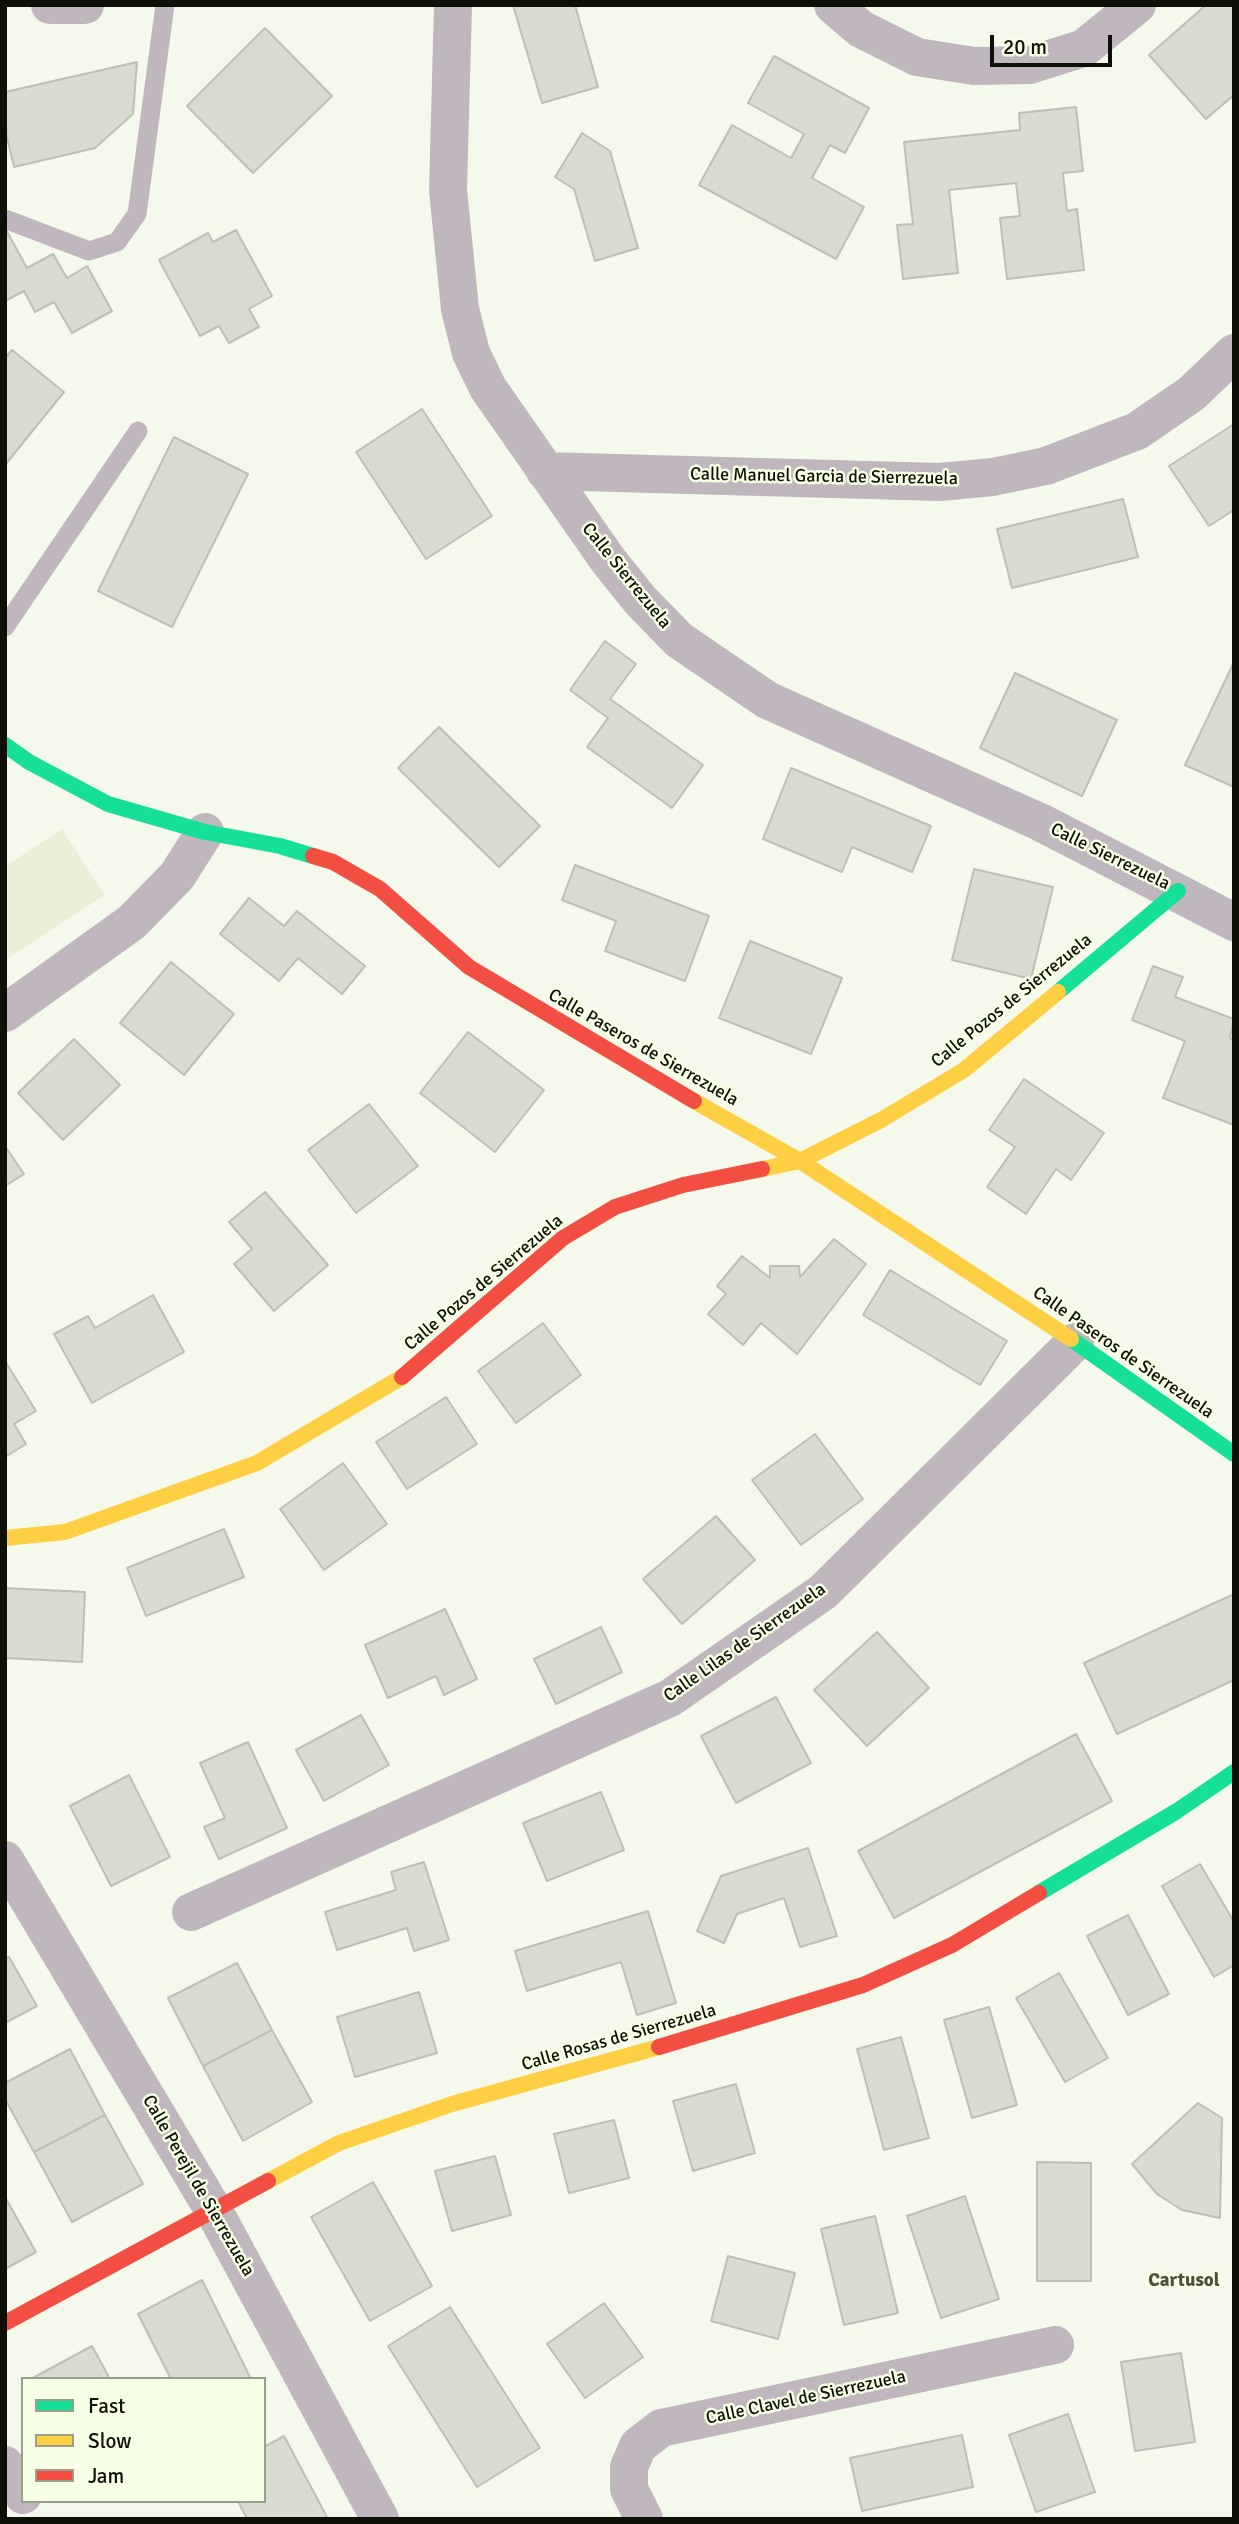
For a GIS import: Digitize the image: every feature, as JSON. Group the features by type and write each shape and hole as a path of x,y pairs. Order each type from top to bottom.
{"street":[{"path":"50,5 85,5"},
{"name":"Calle Sierrezuela","path":"453,5 448,190 460,309 471,353 488,388 640,600 679,640 719,670 767,700 1040,822 1234,922"},
{"path":"833,5 861,29 917,57 974,66 1030,65 1084,48 1137,5"},
{"name":"Calle Manuel Garcia de Sierrezuela","path":"545,471 940,482 993,477 1046,466 1137,431 1191,394 1234,353"},
{"name":"Calle Paseros de Sierrezuela","path":"5,745 29,762 108,804 205,832 280,846 333,862 380,889 468,967 800,1161 1075,1342 1234,1454"},
{"path":"5,1013 132,922 177,876 205,832"},
{"name":"Calle Pozos de Sierrezuela","path":"5,1538 65,1532 257,1463 397,1381 562,1238 615,1207 683,1185 800,1161 881,1120 964,1070 1178,891"},
{"name":"Calle Lilas de Sierrezuela","path":"191,1912 670,1698 822,1592 1075,1342"},
{"name":"Calle Rosas de Sierrezuela","path":"5,2323 339,2143 452,2104 651,2050 863,1984 952,1945 1177,1811 1234,1772"},
{"name":"Calle Perejil de Sierrezuela","path":"5,1860 214,2211 380,2519"},
{"name":"Calle Clavel de Sierrezuela","path":"644,2519 629,2489 629,2467 638,2446 661,2428 1055,2345"},
{"path":"5,2465 21,2492"},
{"path":"27,2503 36,2519"}],"lane":[{"path":"5,219 89,251 117,242 137,214 165,5"},
{"path":"5,627 138,431"}],"green space":[{"path":"62,829 105,895 5,960 5,866"}],"building":[{"path":"513,5 575,5 598,87 542,103"},
{"path":"1206,5 1234,5 1234,95 1206,119 1149,55"},
{"path":"265,28 332,96 253,173 187,106"},
{"path":"774,56 869,108 845,153 830,145 812,178 864,207 836,259 699,185 732,125 791,158 804,134 748,103"},
{"path":"137,62 133,114 95,148 14,167 5,129 5,92"},
{"path":"1076,107 1083,171 1063,173 1067,211 1077,209 1084,270 1007,279 1000,218 1020,216 1016,183 949,190 958,273 903,279 897,225 913,224 904,142 1020,130 1019,113"},
{"path":"582,133 610,151 638,248 595,261 574,189 555,177"},
{"path":"5,228 27,268 53,254 67,278 87,266 112,311 72,333 54,302 35,312 24,291 5,301"},
{"path":"236,230 272,296 249,309 259,327 229,343 219,326 200,336 159,260 208,233 213,242"},
{"path":"12,350 64,392 5,465 5,358"},
{"path":"422,409 492,516 426,559 356,452"},
{"path":"1234,424 1234,510 1209,526 1169,466"},
{"path":"174,437 248,474 172,627 98,591"},
{"path":"1123,499 1138,557 1012,588 997,529"},
{"path":"605,641 636,664 610,699 703,765 672,808 587,747 608,718 570,690"},
{"path":"1234,662 1234,787 1185,765"},
{"path":"1015,673 1117,720 1082,796 980,748"},
{"path":"439,727 540,826 499,867 398,768"},
{"path":"791,768 931,826 912,872 852,847 842,872 763,839"},
{"path":"575,865 709,916 685,981 605,951 616,921 562,900"},
{"path":"974,869 1053,887 1031,979 952,960"},
{"path":"249,898 284,926 297,911 365,966 342,994 298,958 279,981 220,934"},
{"path":"750,941 842,978 811,1054 719,1018"},
{"path":"171,962 234,1014 184,1075 120,1023"},
{"path":"1153,966 1183,977 1175,997 1234,1019 1230,1038 1234,1040 1234,1125 1163,1098 1185,1041 1132,1020"},
{"path":"468,1032 544,1090 495,1152 420,1093"},
{"path":"74,1039 120,1085 63,1140 18,1093"},
{"path":"1024,1079 1104,1133 1071,1180 1056,1169 1026,1214 987,1187 1015,1147 989,1130"},
{"path":"369,1104 418,1166 356,1213 308,1150"},
{"path":"5,1146 24,1174 5,1186"},
{"path":"265,1192 328,1265 274,1311 234,1264 252,1249 229,1222"},
{"path":"834,1239 866,1264 797,1354 761,1323 743,1345 708,1314 726,1294 717,1286 742,1256 770,1278 770,1266 799,1266 800,1277"},
{"path":"890,1270 1007,1341 980,1385 863,1315"},
{"path":"153,1295 184,1352 92,1403 54,1334 88,1316 95,1328"},
{"path":"543,1323 581,1375 516,1423 478,1371"},
{"path":"5,1361 36,1411 14,1424 26,1444 5,1457"},
{"path":"446,1397 477,1444 407,1489 376,1442"},
{"path":"815,1434 863,1499 801,1545 752,1480"},
{"path":"343,1463 387,1524 324,1570 280,1509"},
{"path":"716,1516 755,1560 682,1624 643,1579"},
{"path":"224,1529 244,1577 146,1616 127,1568"},
{"path":"5,1588 85,1592 82,1662 5,1658"},
{"path":"1234,1594 1234,1680 1117,1734 1084,1663"},
{"path":"445,1609 477,1679 444,1695 436,1676 388,1698 365,1645"},
{"path":"601,1627 622,1672 556,1704 534,1659"},
{"path":"877,1632 929,1688 867,1746 814,1690"},
{"path":"776,1697 811,1763 736,1803 701,1736"},
{"path":"361,1715 389,1765 324,1801 296,1750"},
{"path":"1076,1734 1112,1801 894,1918 858,1851"},
{"path":"248,1742 287,1828 219,1859 204,1827 225,1818 200,1763"},
{"path":"129,1775 170,1857 111,1886 70,1806"},
{"path":"601,1792 624,1850 547,1881 523,1823"},
{"path":"808,1848 837,1936 800,1947 784,1898 737,1914 724,1943 697,1931 721,1876"},
{"path":"424,1862 449,1940 414,1951 407,1928 337,1950 325,1912 396,1890 391,1872"},
{"path":"1200,1864 1234,1922 1234,1965 1214,1977 1162,1886"},
{"path":"648,1911 676,2003 637,2015 621,1962 527,1991 515,1951"},
{"path":"1128,1915 1169,1994 1128,2015 1087,1936"},
{"path":"9,1957 37,2006 5,2023 5,1959"},
{"path":"237,1963 272,2030 203,2066 168,1998"},
{"path":"1059,1973 1108,2058 1065,2082 1016,1998"},
{"path":"419,1992 437,2053 355,2077 337,2017"},
{"path":"989,2007 1017,2105 972,2118 944,2020"},
{"path":"272,2030 312,2102 243,2141 203,2066"},
{"path":"901,2037 929,2138 884,2150 857,2049"},
{"path":"70,2049 105,2115 34,2152 5,2099 5,2083"},
{"path":"736,2084 755,2153 693,2171 673,2101"},
{"path":"1198,2103 1222,2118 1220,2218 1182,2210 1157,2194 1132,2164"},
{"path":"105,2115 143,2184 72,2222 34,2152"},
{"path":"614,2120 629,2178 569,2193 554,2134"},
{"path":"495,2156 511,2215 452,2231 435,2171"},
{"path":"1037,2162 1091,2163 1091,2281 1037,2281"},
{"path":"373,2182 432,2286 370,2321 311,2217"},
{"path":"965,2196 999,2299 941,2318 907,2216"},
{"path":"5,2197 36,2252 5,2269"},
{"path":"875,2216 898,2313 844,2325 821,2229"},
{"path":"728,2256 795,2273 778,2339 711,2321"},
{"path":"202,2280 250,2377 170,2377 138,2314"},
{"path":"604,2303 643,2357 585,2398 547,2344"},
{"path":"450,2307 540,2448 477,2487 388,2346"},
{"path":"92,2346 109,2377 35,2377"},
{"path":"1181,2353 1195,2442 1135,2451 1121,2362"},
{"path":"1068,2414 1095,2492 1036,2512 1009,2435"},
{"path":"962,2435 973,2487 862,2511 850,2458"},
{"path":"284,2436 328,2519 247,2519 239,2503 266,2503 266,2446"}],"traffic: fast":[{"path":"5,745 29,762 108,804 205,832 280,846 313,856"},
{"path":"1058,992 1178,891"},
{"path":"1071,1339 1234,1454"},
{"path":"1039,1893 1177,1811 1234,1772"}],"traffic: slow":[{"path":"762,1169 800,1161 881,1120 964,1070 1058,992"},
{"path":"694,1101 800,1161 1071,1339"},
{"path":"5,1538 65,1532 257,1463 402,1377"},
{"path":"268,2181 339,2143 452,2104 659,2047"}],"traffic: jam":[{"path":"313,856 333,862 380,889 469,967 694,1101"},
{"path":"402,1377 563,1238 615,1207 683,1185 762,1169"},
{"path":"659,2047 863,1985 952,1945 1039,1893"},
{"path":"5,2323 268,2181"}],"district":[{"name":"Cartusol","path":"1184,2281"}]}
